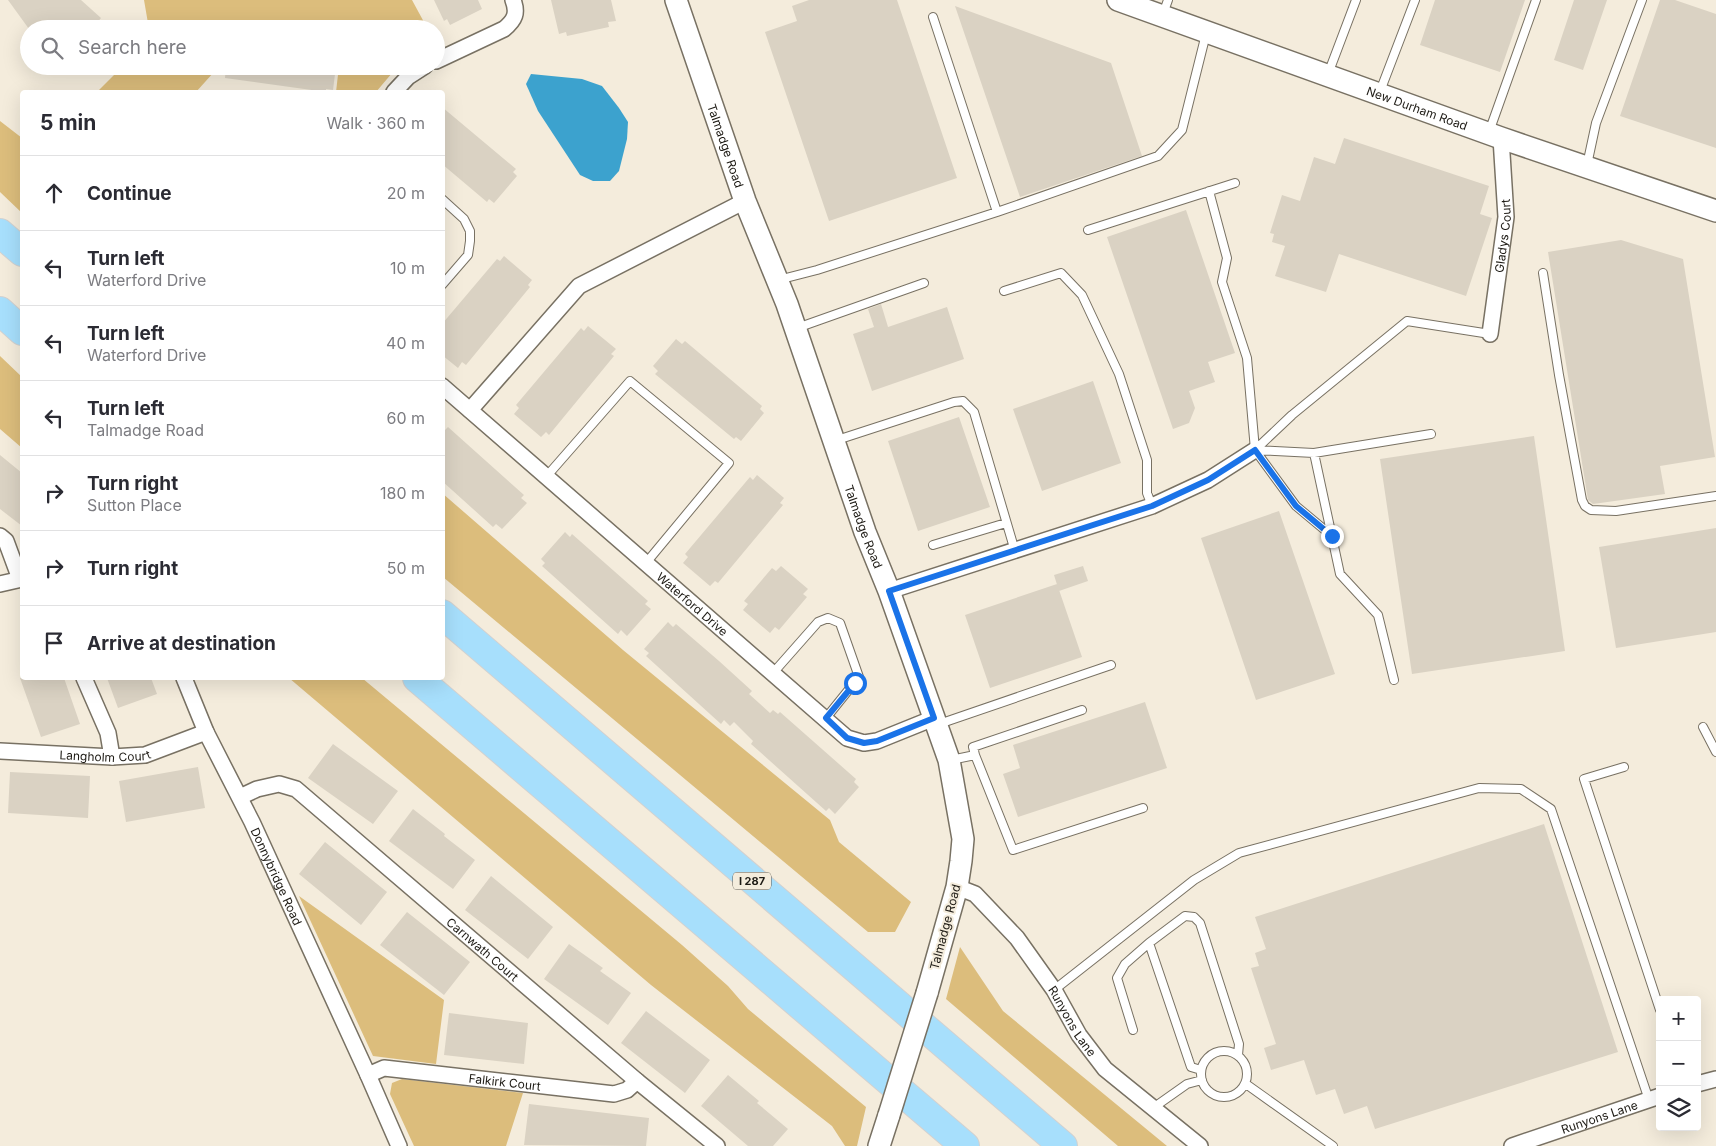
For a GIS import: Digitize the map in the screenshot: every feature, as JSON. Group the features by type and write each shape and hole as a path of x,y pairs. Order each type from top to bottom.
{"highway":[{"path":"0,233 20,250"},
{"path":"0,311 20,329"},
{"name":"I 287","path":"445,617 1063,1146"},
{"path":"419,680 965,1146"}],"street":[{"path":"445,57 504,29 512,22 516,15 513,0"},
{"name":"New Durham Road","path":"1118,0 1165,8 1206,32 1495,136 1716,211"},
{"name":"Talmadge Road","path":"679,5 744,201 777,280 865,532 889,591 936,721 949,760 963,839 957,887 927,993 879,1146"},
{"path":"396,90 411,75"},
{"name":"Gladys Court","path":"1490,334 1506,217 1495,136"},
{"path":"470,410 579,286 744,201"},
{"name":"Waterford Drive","path":"445,389 847,738 864,743 877,741 936,721"},
{"path":"889,591 1152,506 1208,480 1255,450"},
{"path":"0,536 6,541 20,576"},
{"path":"0,584 20,579"},
{"path":"85,680 108,733 112,757"},
{"name":"Donnybridge Road","path":"185,680 206,732 240,797 368,1074 399,1146"},
{"name":"Langholm Court","path":"0,751 112,757 146,755 206,732"},
{"name":"Carnwath Court","path":"240,797 279,784 296,790 717,1146"},
{"name":"Runyons Lane","path":"957,887 975,894 983,900 1017,938 1054,990 1079,1034 1105,1069 1200,1146"},
{"name":"Falkirk Court","path":"368,1074 384,1068 614,1094 627,1090 637,1080"},
{"path":"1701,1083 1716,1078"},
{"name":"Runyons Lane","path":"1512,1146 1654,1098"}],"lane":[{"path":"1328,76 1356,0"},
{"path":"1379,94 1415,0"},
{"path":"1495,136 1536,0"},
{"path":"1587,167 1596,123 1642,0"},
{"path":"933,16 997,212"},
{"path":"777,280 817,270 997,212 1158,156 1182,130 1206,32"},
{"path":"1088,230 1235,184"},
{"path":"1208,191 1227,258 1222,282 1247,358 1255,450 1296,506 1332,536"},
{"path":"445,202 464,219 470,231 470,241 468,255 445,282"},
{"path":"1004,291 1062,273 1082,295 1119,374 1147,460 1147,493 1152,506"},
{"path":"1543,273 1559,375 1580,491 1585,506 1591,510 1616,511 1716,496"},
{"path":"795,329 924,283"},
{"path":"1255,450 1292,415 1407,321 1490,334"},
{"path":"546,477 630,381 729,463 646,563"},
{"path":"834,441 954,402 963,401 974,412 1015,551"},
{"path":"1255,450 1314,453 1431,434"},
{"path":"1314,453 1340,574 1378,615 1394,680"},
{"path":"933,545 1006,523"},
{"path":"773,673 818,622 828,618 840,623 859,677 826,718"},
{"path":"936,721 1111,665"},
{"path":"1082,710 973,747 1013,850 1144,808"},
{"path":"1703,727 1716,752"},
{"path":"949,760 975,755"},
{"path":"1624,767 1584,779 1656,998"},
{"path":"1054,990 1194,880 1239,853 1479,788 1521,789 1551,809 1654,1098"},
{"path":"1133,1030 1117,978 1125,964 1149,943 1185,916 1194,917 1200,923 1239,1044 1238,1055"},
{"path":"1149,943 1191,1067 1201,1070"},
{"path":"1228,1050 1238,1055 1247,1068 1246,1084 1238,1093 1232,1096 1219,1097 1208,1091 1202,1080 1201,1070 1206,1059 1216,1052 1228,1050"},
{"path":"1153,1108 1187,1084 1202,1080"},
{"path":"1246,1084 1333,1146"}],"shaded area":[{"path":"144,0 412,0 423,20 147,20"},
{"path":"114,75 211,75 198,90 99,90"},
{"path":"338,75 390,75 378,90 336,90"},
{"path":"0,121 20,136 20,211 0,192"},
{"path":"0,356 20,375 20,446 0,429"},
{"path":"445,496 623,650 830,820 839,842 911,902 895,932 868,932 445,579"},
{"path":"291,680 364,680 682,945 728,986 748,1009 866,1107 857,1146 845,1146 832,1126 651,985"},
{"path":"299,896 444,1000 436,1064 373,1056"},
{"path":"960,947 1003,1011 1167,1146 1118,1146 946,999"},
{"path":"402,1079 523,1093 506,1146 414,1146 390,1094 392,1083"}],"water":[{"path":"531,74 582,79 602,86 619,108 628,122 627,139 619,171 610,181 593,181 580,175 538,111 526,84"}],"building":[{"path":"8,0 81,0 101,18 99,20 22,20"},
{"path":"434,0 478,0 482,9 450,25 447,19 444,20"},
{"path":"551,0 611,0 616,21 608,22 609,27 567,36 566,32 559,34"},
{"path":"809,0 897,0 957,178 829,221 765,32 797,21 792,6"},
{"path":"1435,0 1525,0 1500,72 1420,45"},
{"path":"1574,0 1607,0 1583,70 1554,60"},
{"path":"1660,0 1675,0 1716,14 1716,148 1620,116"},
{"path":"955,6 1111,63 1142,156 1020,197"},
{"path":"225,75 335,75 333,90 312,90 225,78"},
{"path":"445,110 516,169 513,172 517,176 494,203 489,199 487,202 445,167"},
{"path":"1344,138 1489,186 1480,214 1492,218 1466,296 1339,254 1326,292 1275,276 1285,246 1272,242 1274,234 1270,233 1282,195 1300,201 1314,157 1335,164"},
{"path":"1186,210 1235,353 1208,362 1215,382 1189,391 1195,408 1189,423 1173,429 1107,237"},
{"path":"1621,240 1683,259 1715,457 1660,466 1665,494 1593,504 1588,500 1548,252"},
{"path":"504,256 532,280 528,285 530,287 466,365 462,362 458,368 445,357 445,320 497,259 500,261"},
{"path":"881,304 888,327 947,307 964,359 872,391 853,334 874,327 868,309"},
{"path":"588,326 616,349 611,354 614,356 549,435 546,432 541,437 514,414 519,408 516,405 581,328 584,331"},
{"path":"676,339 682,344 685,341 762,406 760,409 764,413 741,441 736,437 734,439 655,374 658,371 653,366"},
{"path":"1093,381 1121,463 1042,491 1013,409"},
{"path":"959,417 990,507 918,531 888,441"},
{"path":"448,427 524,495 521,498 527,503 502,529 496,524 493,527 445,484 445,430"},
{"path":"1534,436 1565,651 1412,674 1380,459"},
{"path":"0,455 20,471 20,524 0,509"},
{"path":"757,475 784,498 780,503 783,505 718,583 715,581 710,586 683,563 688,557 685,554 750,477 753,480"},
{"path":"1279,511 1335,674 1256,700 1201,538"},
{"path":"1716,528 1716,632 1616,648 1599,547"},
{"path":"565,532 570,537 572,534 648,601 645,604 651,609 627,636 621,630 618,634 542,566 545,563 541,559"},
{"path":"781,566 808,589 803,594 807,597 779,630 775,627 770,633 743,610 748,604 744,601 772,568 776,571"},
{"path":"1083,566 1088,581 1059,591 1054,575"},
{"path":"1057,584 1082,657 990,688 965,615"},
{"path":"668,622 673,627 676,624 719,661 752,691 749,694 770,713 773,710 778,714 780,712 856,779 854,782 859,787 835,814 829,808 826,811 751,744 753,741 734,722 730,726 724,720 721,724 646,656 649,653 644,649"},
{"path":"21,680 65,680 80,724 41,737"},
{"path":"108,680 152,680 157,694 118,708"},
{"path":"1145,702 1167,768 1018,817 1003,774 1020,768 1013,745"},
{"path":"333,744 398,791 373,824 308,778"},
{"path":"198,767 205,808 126,822 119,781"},
{"path":"10,772 90,776 88,818 8,813"},
{"path":"413,809 475,860 453,889 389,841"},
{"path":"1544,824 1618,1052 1375,1129 1367,1106 1344,1114 1335,1089 1316,1095 1304,1060 1271,1070 1264,1048 1276,1044 1251,968 1259,966 1255,953 1266,949 1255,917"},
{"path":"325,842 387,892 361,925 299,874"},
{"path":"491,876 553,927 528,959 465,910"},
{"path":"407,912 470,962 444,995 380,945"},
{"path":"569,944 603,968 600,971 631,993 608,1025 544,979"},
{"path":"646,1011 710,1060 685,1093 621,1043"},
{"path":"449,1013 528,1023 524,1064 444,1055"},
{"path":"728,1075 788,1129 773,1146 748,1146 701,1106"},
{"path":"529,1104 649,1118 646,1146 524,1145"}],"route":[{"path":"855,683 826,718 847,738 864,743 877,741 934,718 889,591 1152,506 1208,480 1255,450 1296,506 1332,536"}]}
